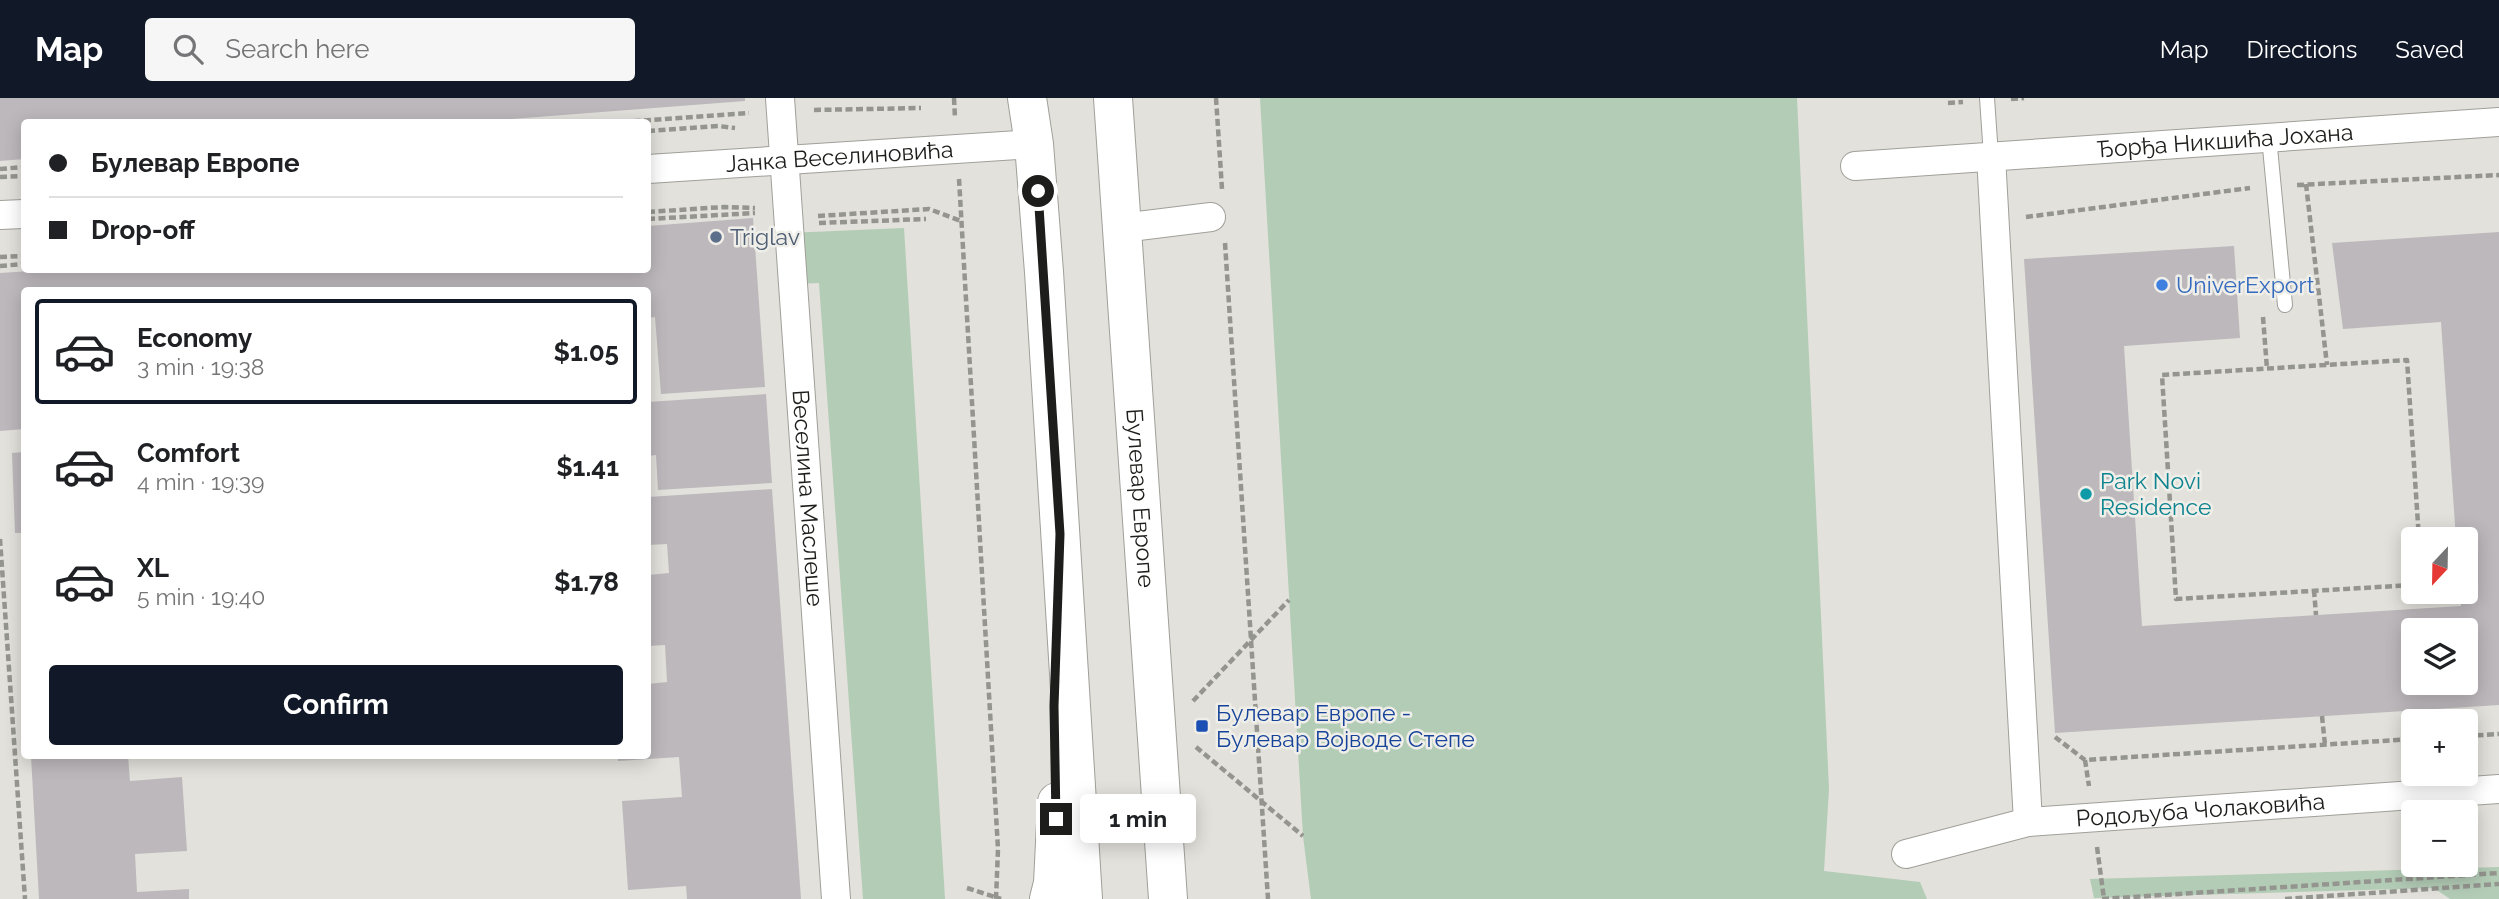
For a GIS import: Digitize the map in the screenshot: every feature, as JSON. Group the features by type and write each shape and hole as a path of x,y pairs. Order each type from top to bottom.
{"main road":[{"path":"1027,98 1034,144 1083,899"},
{"name":"Булевар Европе","path":"1113,98 1168,899"},
{"path":"1049,899 1053,883 1057,798 1054,706 1060,534"}],"street":[{"name":"Веселина Маслеше","path":"781,105 836,899"},
{"name":"Ђорђа Никшића Јохана","path":"1855,166 2499,122"},
{"name":"Јанка Веселиновића","path":"651,169 1034,144"},
{"path":"1991,156 2028,822"},
{"path":"0,215 21,214"},
{"path":"1122,228 1219,217"},
{"name":"Родољуба Чолаковића","path":"1906,854 2028,822 2499,789"}],"lane":[{"path":"1987,98 1991,156"},
{"path":"2269,137 2285,305"}],"path":[{"path":"954,98 998,835 998,899 967,888"},
{"path":"1216,98 1219,217 1268,899"},
{"path":"781,105 922,108"},
{"path":"0,169 21,167"},
{"path":"0,177 21,176"},
{"path":"2306,184 2327,365"},
{"path":"651,212 724,206 757,209 790,220 926,219"},
{"path":"790,220 929,209 962,221"},
{"path":"651,219 727,213"},
{"path":"0,257 21,256"},
{"path":"0,266 21,264"},
{"path":"2401,585 2176,599 2162,375 2407,360 2418,527"},
{"path":"0,539 25,899"},
{"path":"2314,590 2316,615"},
{"path":"1193,702 1289,600"},
{"path":"2322,716 2325,745"},
{"path":"2478,735 2499,734"},
{"path":"2085,760 2401,740"},
{"path":"1196,747 1303,836"},
{"path":"2102,899 2499,873"},
{"path":"2285,899 2499,884"}],"green space":[{"path":"1260,98 1797,98 1829,789 1824,871 1920,882 1927,899 1311,899 1303,836"},
{"path":"904,228 945,899 863,899 819,283 793,284 788,233"},
{"path":"2499,867 2499,899 2450,899 2434,888 2094,898 2090,879 2401,870 2401,877 2478,877 2478,868"}],"building":[{"path":"0,98 745,98 745,101 513,119 21,119 21,159 0,161"},
{"path":"753,218 765,387 661,394 655,317 651,318 651,287 21,287 21,429 0,431 0,273 651,273 651,226"},
{"name":"Park Novi Residence","path":"2499,232 2499,705 2401,709 2401,711 2055,733 2024,259 2234,246 2240,338 2124,346 2142,626 2478,604 2478,527 2455,527 2441,322 2343,329 2332,243"},
{"path":"766,394 772,483 658,490 656,455 651,456 651,402"},
{"path":"21,452 21,533 15,533 12,453"},
{"path":"772,489 801,899 687,899 686,886 628,890 622,801 682,797 679,757 651,759 651,684 667,682 665,645 651,646 651,575 669,573 667,544 651,545 651,497"},
{"path":"31,759 128,759 130,781 182,777 187,851 135,854 137,892 189,889 189,899 39,899"}],"place":[{"name":"Triglav","path":"716,237"},
{"name":"UniverExport","path":"2162,285"},
{"name":"Park Novi Residence","path":"2086,494"},
{"name":"Булевар Европе - Булевар Војводе Степе","path":"1202,726"}],"route":[{"path":"1038,191 1060,534 1054,706 1056,819"}]}
